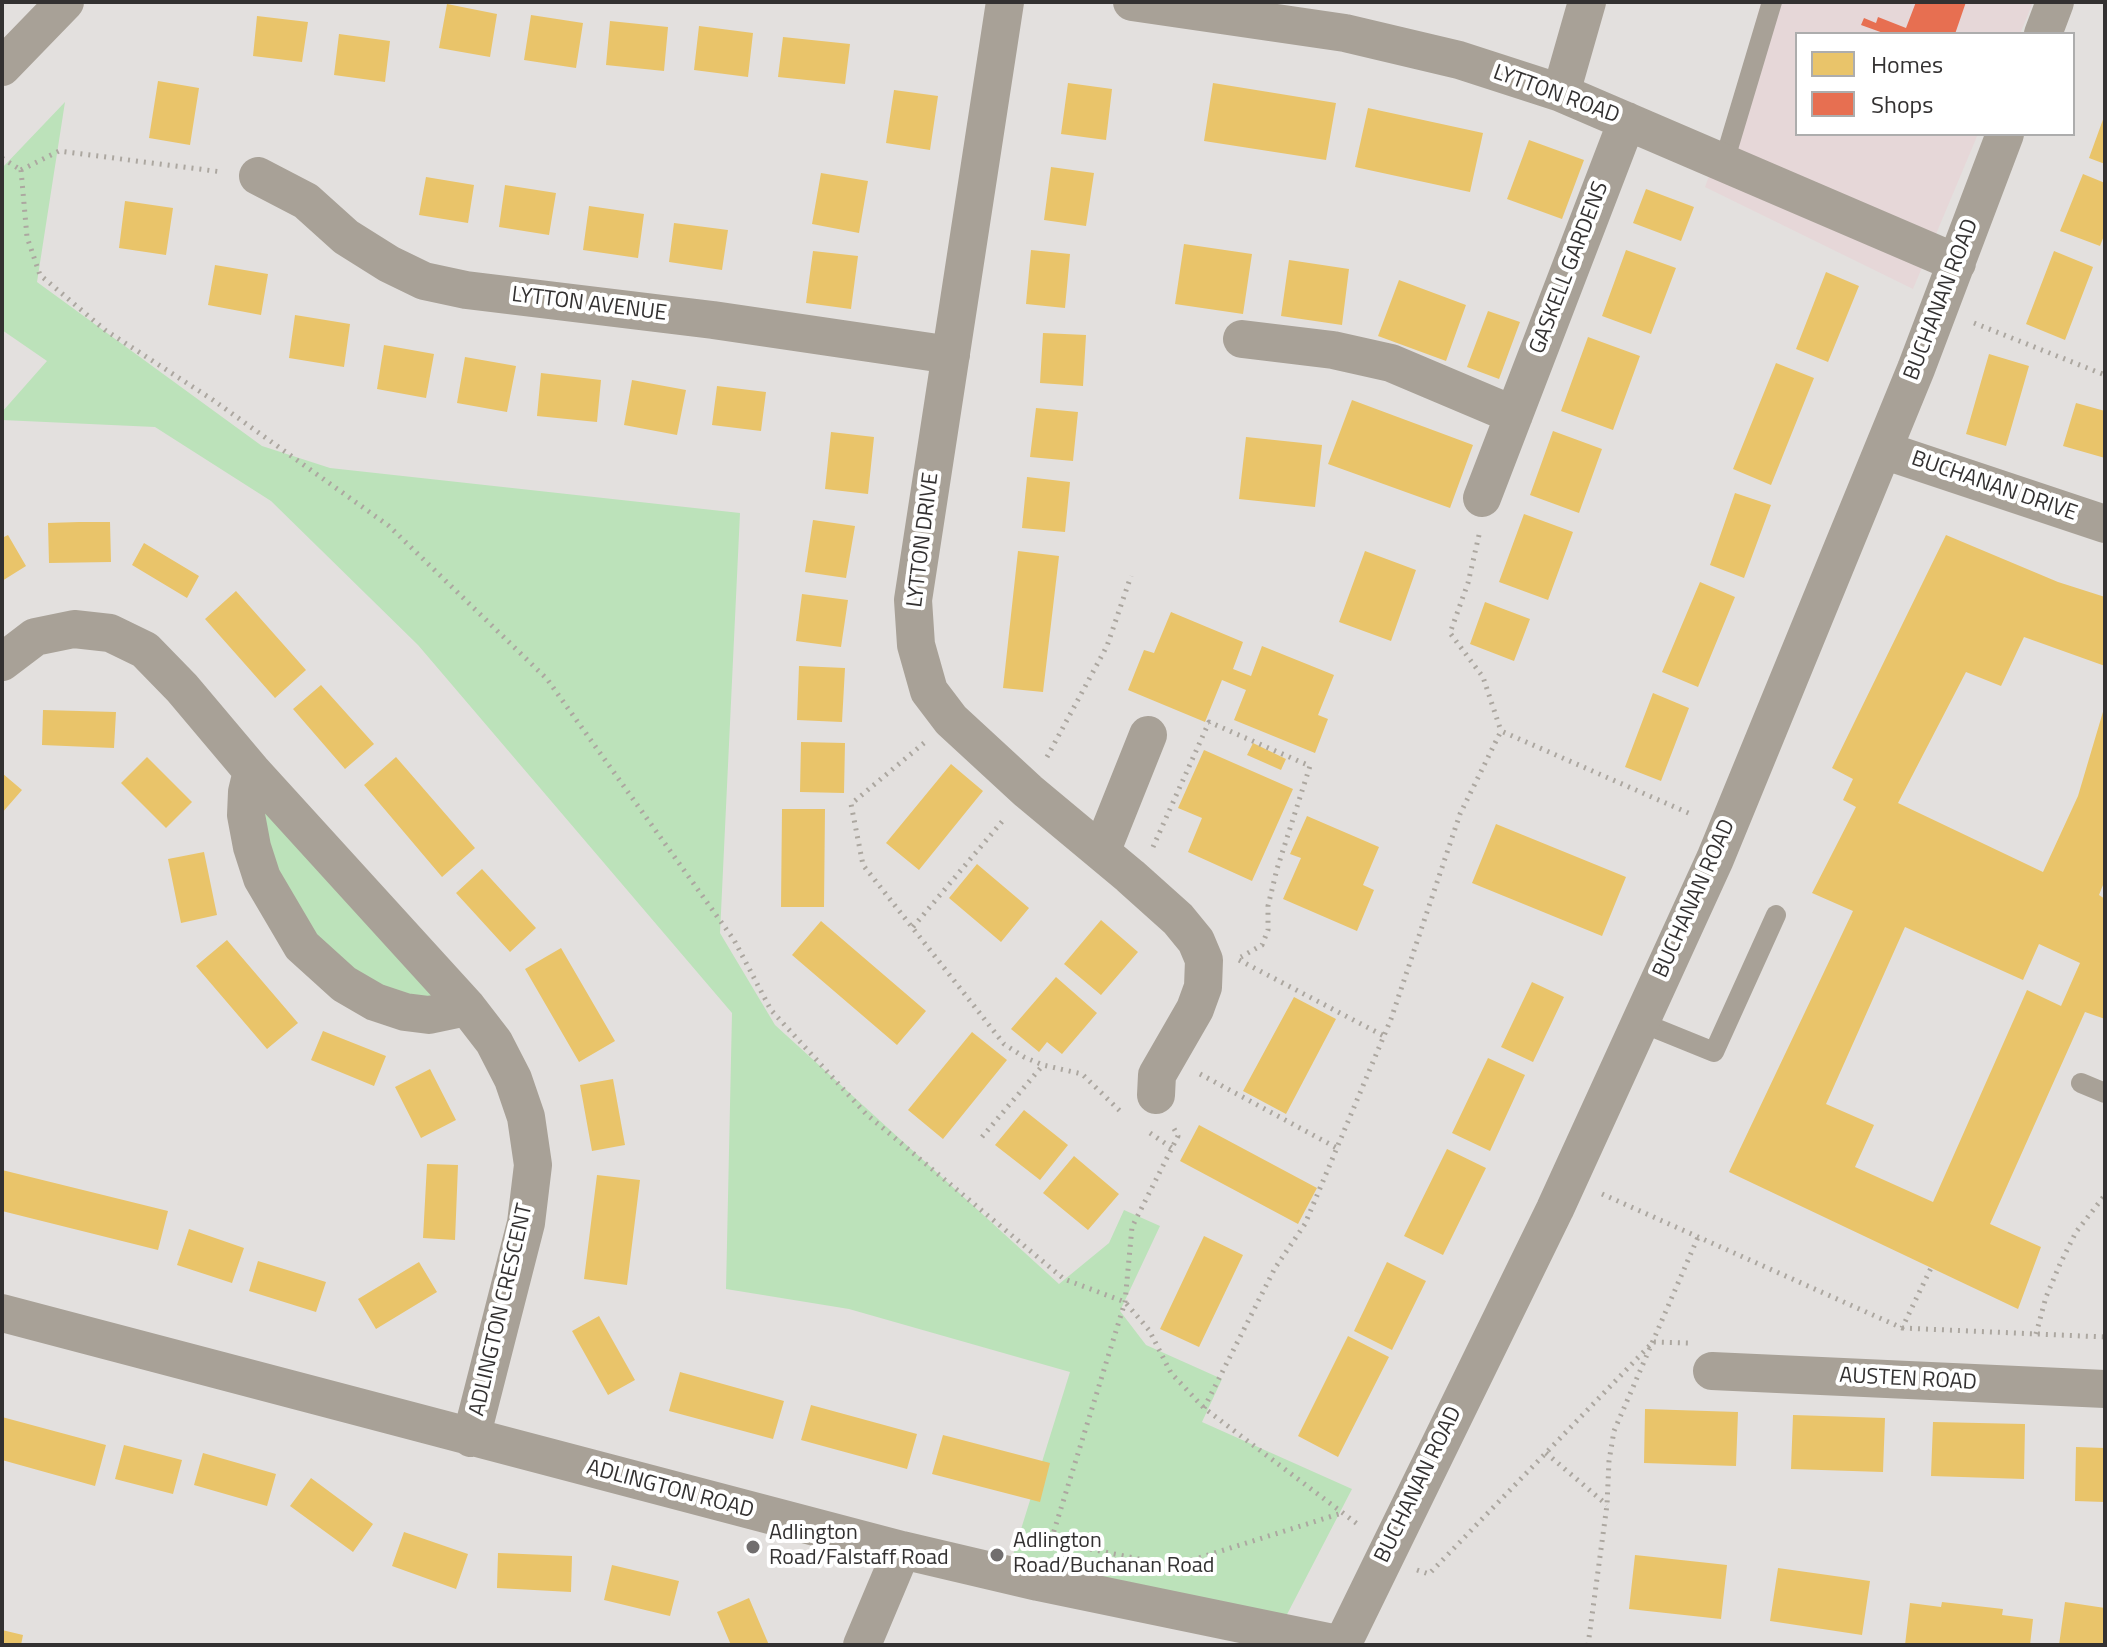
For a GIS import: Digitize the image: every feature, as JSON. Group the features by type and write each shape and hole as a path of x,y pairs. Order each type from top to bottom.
{"street":[{"path":"2,67 65,2"},
{"name":"LYTTON DRIVE","path":"1005,2 913,600 916,645 929,691 951,720 1028,791 1102,850 1178,919 1196,941 1220,960"},
{"name":"LYTTON ROAD","path":"1132,2 1345,33 1459,60 1561,93 1957,263"},
{"path":"1561,93 1587,2"},
{"path":"2044,32 2055,2"},
{"name":"GASKELL GARDENS","path":"1482,498 1627,121"},
{"name":"BUCHANAN ROAD","path":"1342,1645 1568,1179 1726,830 1883,450 2004,136"},
{"name":"LYTTON AVENUE","path":"258,176 306,201 346,237 424,281 466,290 713,320 951,355"},
{"path":"1242,339 1333,350 1391,363 1514,415"},
{"name":"BUCHANAN DRIVE","path":"1883,450 2105,524"},
{"name":"ADLINGTON CRESCENT","path":"2,662 35,637 74,629 110,633 145,650 467,1007 494,1042 513,1079 526,1117 533,1165 526,1223 471,1438"},
{"path":"1102,850 1148,735"},
{"path":"252,771 246,815 252,847 262,878 302,946 344,984 375,1002 405,1012 429,1015 467,1007"},
{"path":"1152,1113 1157,1075 1220,960"},
{"name":"ADLINGTON ROAD","path":"2,1313 902,1550 1038,1582 1342,1645"},
{"name":"AUSTEN ROAD","path":"1712,1371 2105,1389"},
{"path":"862,1645 902,1550"}],"lane":[{"path":"1724,162 1772,2"},
{"path":"1640,1022 1714,1052 1776,915"},
{"path":"2081,1083 2105,1093"}],"path":[{"path":"21,170 59,151 258,176"},
{"path":"2,158 21,170"},
{"path":"21,170 27,237 40,275 105,330 213,400 389,526 547,679 734,940 771,1010 866,1114 1064,1279 1125,1302 1149,1330 1171,1373 1204,1408 1342,1513 1386,1553 1429,1574 1653,1342 1714,1345 1712,1371"},
{"path":"1939,310 2105,375"},
{"path":"1204,1408 1275,1268 1305,1224 1384,1036 1460,814 1501,731 1483,677 1450,633 1471,570 1483,517 1482,498"},
{"path":"913,927 1028,791 1107,646 1131,576"},
{"path":"951,720 851,804 863,865 1004,1044 1043,1065 1082,1074 1123,1113"},
{"path":"1130,876 1150,853 1209,722 1310,766 1277,869 1268,906 1268,930 1262,945 1220,960"},
{"path":"1501,731 1726,830"},
{"path":"1220,960 1384,1036"},
{"path":"1166,1055 1337,1148"},
{"path":"982,1137 1043,1065"},
{"path":"1152,1113 1172,1148"},
{"path":"1038,1582 1125,1302 1132,1227 1178,1136 1152,1113"},
{"path":"1568,1179 1902,1328 2105,1337"},
{"path":"2036,1334 2046,1297 2060,1264 2076,1232 2105,1195"},
{"path":"1588,1645 1614,1431 1698,1237"},
{"path":"1902,1328 1931,1268"},
{"path":"1546,1453 1607,1505"},
{"path":"1051,1541 1173,1566 1342,1513"}],"shaded area":[{"path":"1761,2 2033,2 2021,32 1795,32 1795,136 1977,136 1913,289 1705,187 1731,116"}],"green space":[{"path":"65,102 37,282 262,446 330,468 740,513 720,933 775,1025 1059,1284 1109,1243 1124,1210 1160,1226 1120,1311 1146,1345 1222,1379 1202,1422 1352,1489 1281,1626 1008,1571 1070,1372 849,1309 726,1289 732,1013 418,645 271,501 155,427 2,420 2,412 47,361 2,330 2,168"},
{"path":"266,807 433,997 424,1007 338,964 287,910 258,815"}],"building: Homes":[{"path":"447,4 497,14 490,57 439,48"},
{"path":"531,15 583,23 576,68 524,60"},
{"path":"257,16 308,22 302,62 253,56"},
{"path":"610,21 668,27 664,71 606,65"},
{"path":"699,26 753,33 748,77 694,70"},
{"path":"339,34 390,41 385,82 334,75"},
{"path":"783,37 850,44 845,84 778,77"},
{"path":"158,81 199,88 190,145 149,138"},
{"path":"1068,83 1112,89 1106,140 1061,134"},
{"path":"1213,83 1336,103 1326,160 1204,141"},
{"path":"894,90 938,96 930,150 886,143"},
{"path":"1368,108 1483,133 1470,192 1355,167"},
{"path":"2105,114 2105,164 2089,158"},
{"path":"1529,140 1584,160 1562,219 1507,199"},
{"path":"1051,167 1094,173 1086,226 1044,220"},
{"path":"821,173 868,181 859,233 812,224"},
{"path":"2083,174 2105,183 2105,233 2100,246 2060,231"},
{"path":"426,177 474,185 468,223 419,215"},
{"path":"505,185 556,193 549,235 499,227"},
{"path":"1646,189 1694,207 1681,241 1633,223"},
{"path":"125,201 173,208 166,255 119,248"},
{"path":"589,206 644,214 638,258 583,250"},
{"path":"674,223 728,230 722,270 669,262"},
{"path":"1184,244 1252,254 1243,314 1175,304"},
{"path":"1031,250 1070,254 1065,308 1026,304"},
{"path":"1626,250 1676,268 1651,334 1602,316"},
{"path":"813,251 858,256 851,309 806,303"},
{"path":"2054,251 2093,267 2065,340 2026,324"},
{"path":"1289,260 1349,269 1342,325 1281,316"},
{"path":"215,265 268,274 261,315 208,305"},
{"path":"1826,272 1859,286 1828,362 1796,349"},
{"path":"1399,280 1466,305 1446,361 1378,336"},
{"path":"1488,311 1520,322 1499,379 1467,367"},
{"path":"295,315 350,324 344,367 289,358"},
{"path":"1043,333 1086,335 1083,386 1040,383"},
{"path":"1588,337 1640,356 1613,430 1561,411"},
{"path":"384,345 434,354 426,398 377,389"},
{"path":"1989,354 2029,366 2006,446 1966,434"},
{"path":"465,357 516,366 507,412 457,403"},
{"path":"1776,363 1814,378 1771,485 1733,469"},
{"path":"541,373 601,380 597,422 537,416"},
{"path":"632,380 686,390 677,435 624,425"},
{"path":"717,386 766,392 761,431 712,425"},
{"path":"1352,400 1473,445 1450,508 1328,464"},
{"path":"2076,403 2105,411 2105,458 2063,446"},
{"path":"1036,408 1078,412 1073,461 1030,457"},
{"path":"1553,431 1602,449 1579,513 1530,495"},
{"path":"831,432 874,437 868,494 825,489"},
{"path":"1246,437 1322,445 1315,507 1239,499"},
{"path":"1027,477 1070,482 1065,532 1022,528"},
{"path":"1735,493 1771,505 1744,578 1710,565"},
{"path":"1524,514 1573,532 1548,600 1499,582"},
{"path":"813,520 855,526 846,578 805,572"},
{"path":"110,522 111,562 49,563 48,523"},
{"path":"8,535 26,566 2,581 2,538"},
{"path":"1946,535 2058,582 2105,597 2105,666 2024,637 2001,686 1966,672 1898,803 2043,872 2078,796 2105,705 2105,880 2099,895 2105,899 2105,1019 2085,1012 1990,1224 2041,1247 2018,1309 1729,1172 1853,911 1812,893 1856,807 1843,800 1853,779 1832,768","holes":["1905,927 2023,980 2039,944 2080,963 2061,1006 2027,990 1933,1202 1855,1167 1874,1125 1826,1104"]},
{"path":"144,543 199,576 187,598 132,565"},
{"path":"1018,551 1059,556 1043,692 1003,688"},
{"path":"1365,551 1416,570 1391,641 1339,622"},
{"path":"1700,582 1735,597 1698,687 1662,672"},
{"path":"236,591 306,670 275,698 205,619"},
{"path":"802,594 848,600 841,647 796,641"},
{"path":"1485,602 1530,619 1514,661 1470,644"},
{"path":"1171,612 1243,642 1233,669 1251,676 1262,646 1334,675 1318,715 1328,719 1315,753 1234,720 1246,690 1222,680 1205,722 1128,690 1144,650 1154,653"},
{"path":"799,666 845,668 842,722 797,720"},
{"path":"321,685 374,744 345,769 293,709"},
{"path":"1653,693 1689,708 1661,781 1625,767"},
{"path":"43,710 116,712 114,748 42,745"},
{"path":"801,742 845,743 844,793 800,792"},
{"path":"1253,743 1286,759 1281,770 1247,755"},
{"path":"1204,750 1293,789 1252,881 1188,852 1202,818 1178,808"},
{"path":"147,757 192,802 166,828 121,783"},
{"path":"396,757 475,848 442,877 364,785"},
{"path":"951,764 983,791 919,870 886,843"},
{"path":"2,773 22,790 2,813"},
{"path":"782,809 825,809 824,907 781,907"},
{"path":"1307,816 1379,847 1363,885 1374,890 1357,931 1283,899 1301,858 1290,854"},
{"path":"1496,824 1626,877 1602,936 1472,883"},
{"path":"204,852 217,915 181,923 168,859"},
{"path":"977,864 1029,908 1001,942 949,898"},
{"path":"482,869 536,928 510,952 456,893"},
{"path":"1101,920 1138,952 1101,995 1064,964"},
{"path":"821,921 926,1011 897,1045 792,955"},
{"path":"227,940 298,1023 267,1049 196,966"},
{"path":"561,948 615,1041 579,1062 525,969"},
{"path":"1056,977 1097,1013 1062,1054 1047,1042 1039,1052 1011,1029"},
{"path":"1532,982 1564,997 1533,1062 1501,1047"},
{"path":"1294,997 1336,1019 1286,1114 1243,1091"},
{"path":"323,1031 386,1056 374,1086 311,1060"},
{"path":"972,1032 1007,1060 943,1139 908,1110"},
{"path":"1488,1058 1525,1075 1490,1151 1452,1133"},
{"path":"430,1069 456,1120 421,1138 395,1087"},
{"path":"613,1079 625,1145 592,1151 580,1085"},
{"path":"1024,1110 1068,1145 1040,1180 995,1145"},
{"path":"1199,1125 1317,1188 1298,1224 1180,1161"},
{"path":"1447,1149 1486,1168 1443,1255 1404,1236"},
{"path":"1074,1156 1119,1194 1088,1230 1043,1193"},
{"path":"427,1164 458,1165 455,1240 423,1238"},
{"path":"2,1170 168,1211 158,1250 2,1211"},
{"path":"597,1175 640,1180 627,1285 584,1279"},
{"path":"189,1229 244,1248 232,1283 177,1265"},
{"path":"1204,1236 1243,1255 1199,1347 1160,1329"},
{"path":"258,1261 326,1282 316,1312 249,1291"},
{"path":"419,1262 437,1292 376,1329 358,1299"},
{"path":"1387,1262 1426,1281 1392,1350 1354,1331"},
{"path":"599,1316 635,1380 608,1395 572,1331"},
{"path":"1348,1336 1389,1357 1338,1457 1298,1436"},
{"path":"680,1372 784,1401 773,1439 669,1411"},
{"path":"811,1405 917,1434 907,1469 801,1440"},
{"path":"1645,1409 1738,1412 1736,1466 1644,1463"},
{"path":"1793,1415 1885,1418 1883,1472 1791,1469"},
{"path":"2,1417 106,1445 95,1486 2,1460"},
{"path":"1933,1422 2025,1424 2024,1479 1931,1476"},
{"path":"943,1435 1050,1463 1040,1502 932,1474"},
{"path":"124,1445 182,1460 173,1494 115,1479"},
{"path":"2076,1447 2105,1448 2105,1502 2075,1501"},
{"path":"203,1453 276,1474 267,1506 194,1485"},
{"path":"311,1478 373,1524 353,1552 290,1506"},
{"path":"404,1532 468,1554 456,1589 392,1566"},
{"path":"498,1553 572,1556 571,1592 497,1588"},
{"path":"1635,1555 1727,1565 1721,1619 1629,1609"},
{"path":"612,1565 679,1581 670,1616 604,1600"},
{"path":"1778,1568 1870,1581 1862,1635 1770,1621"},
{"path":"749,1598 769,1645 731,1645 717,1612"},
{"path":"1942,1602 2003,1609 2002,1615 2033,1619 2030,1645 1905,1645 1910,1603 1941,1607"},
{"path":"2065,1602 2105,1608 2105,1645 2059,1645"},
{"path":"2,1630 23,1635 21,1645 2,1645"}],"building: Shops":[{"path":"1916,2 1966,2 1956,32 1880,32 1861,25 1864,18 1876,23 1878,17 1906,28"}],"place":[{"name":"Adlington Road/Falstaff Road","path":"753,1547"},
{"name":"Adlington Road/Buchanan Road","path":"997,1555"}]}
